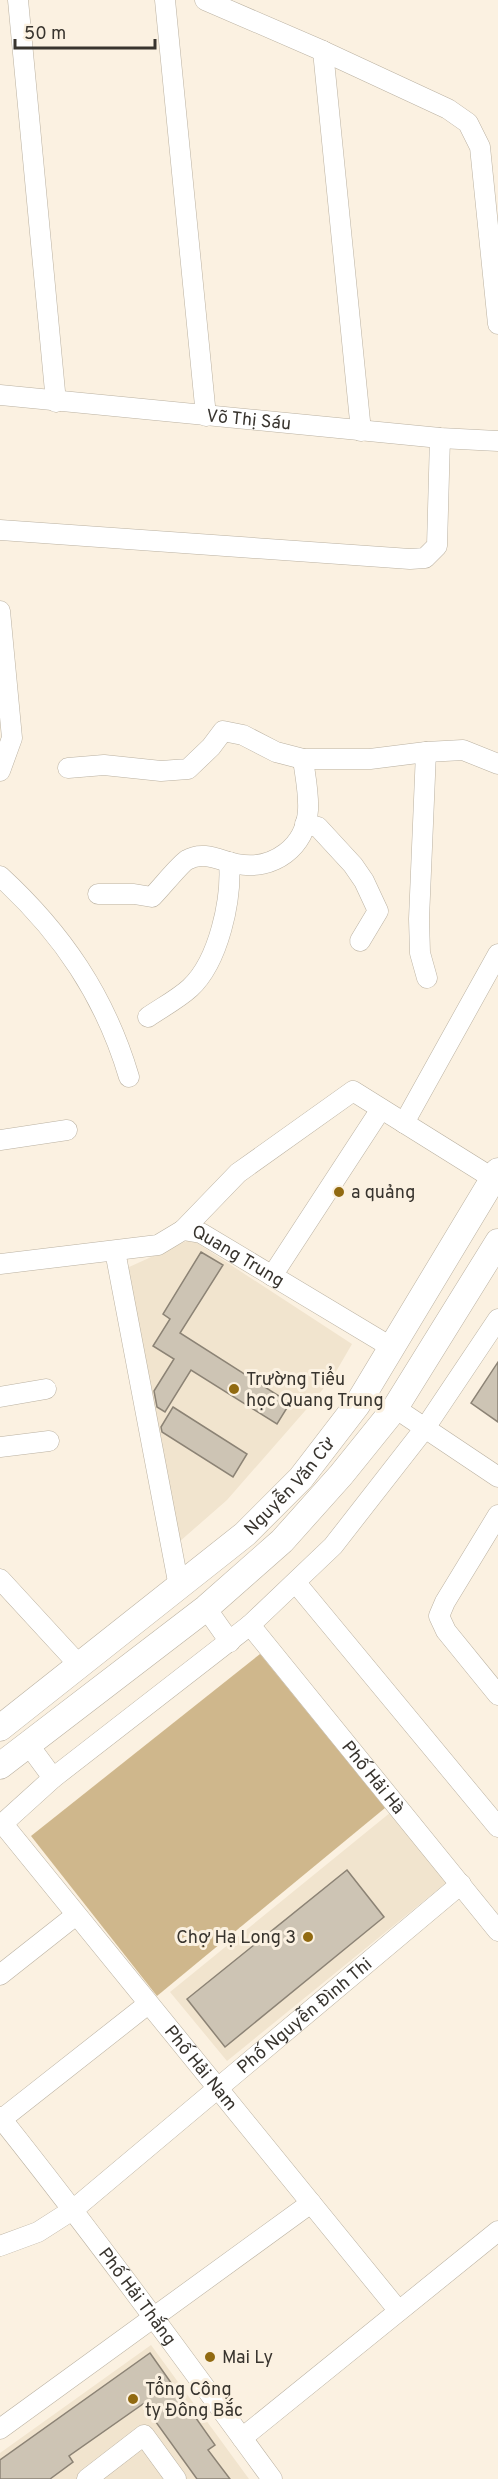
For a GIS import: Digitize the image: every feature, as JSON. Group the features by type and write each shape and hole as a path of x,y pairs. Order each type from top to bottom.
{"main road":[{"name":"Nguyễn Văn Cừ","path":"0,1728 245,1534 301,1478 357,1405 496,1175"},
{"name":"Nguyễn Văn Cừ","path":"0,1766 206,1608 282,1541 341,1475 395,1408 495,1253"}],"street":[{"path":"18,0 56,402"},
{"path":"165,0 206,416"},
{"path":"205,0 448,109 468,123 480,147 498,324"},
{"path":"323,51 361,431"},
{"name":"Võ Thị Sáu","path":"0,395 361,431 498,441"},
{"path":"0,530 256,550 410,560 425,558 437,546 440,438"},
{"path":"0,611 12,738 0,771"},
{"path":"68,768 104,765 161,771 188,769 211,747 223,731 243,735 276,752 303,759 370,759 464,750 498,764"},
{"path":"426,752 419,919 420,953 427,978"},
{"path":"98,894 134,894 152,897 186,860 209,856 256,866 280,858 298,842 305,824 308,810 303,759"},
{"path":"305,824 318,827 364,881 378,911 360,941"},
{"path":"147,1017 190,988 209,962 223,927 226,900 231,883 229,862"},
{"path":"0,876 17,891 66,947 91,985 111,1026 129,1077"},
{"path":"404,1123 498,954"},
{"path":"183,1230 238,1173 353,1091 496,1175"},
{"path":"272,1276 381,1109"},
{"path":"0,1140 67,1130"},
{"name":"Quang Trung","path":"0,1264 158,1245 183,1230 201,1233 391,1347"},
{"path":"115,1251 178,1587"},
{"path":"1,1825 53,1779 230,1642 296,1583 333,1546 425,1428 498,1319"},
{"path":"0,1397 46,1389"},
{"path":"395,1408 498,1477"},
{"path":"0,1447 49,1441"},
{"path":"498,1515 445,1602 439,1616 446,1631 498,1695"},
{"path":"2,1583 80,1666"},
{"path":"296,1583 498,1827"},
{"path":"206,1608 230,1642"},
{"name":"Phố Hải Hà","path":"250,1625 498,1931"},
{"path":"28,1744 53,1779"},
{"name":"Phố Hải Nam","path":"1,1825 219,2088 398,2310"},
{"name":"Phố Nguyễn Đình Thi","path":"0,2246 38,2232 74,2209 460,1884"},
{"path":"0,1975 76,1915"},
{"path":"1,2118 148,2004"},
{"name":"Phố Hải Thắng","path":"1,2118 74,2209 272,2479"},
{"path":"0,2429 311,2203"},
{"path":"242,2438 498,2231"},
{"path":"87,2479 144,2435 165,2475"}],"shaded area":[{"name":"Trường Tiểu học Quang Trung","path":"191,1239 352,1344 334,1375 311,1404 227,1500 179,1542 118,1272"},
{"path":"260,1654 385,1808 157,1996 31,1836"},
{"name":"Chợ Hạ Long 3","path":"391,1812 446,1883 227,2061 170,1992"},
{"name":"Tổng Công ty Đông Bắc","path":"151,2345 249,2479 0,2479 0,2453"}],"building":[{"path":"201,1252 223,1265 180,1333 290,1403 277,1424 191,1370 165,1412 157,1407 154,1391 174,1359 153,1346 170,1319 163,1314"},
{"path":"498,1362 498,1422 471,1403"},
{"path":"173,1407 247,1454 233,1477 162,1432 161,1427"},
{"path":"347,1870 384,1917 225,2047 187,1999"},
{"path":"150,2353 215,2445 208,2450 230,2479 197,2479 143,2404 69,2456 73,2462 50,2479 0,2479 0,2460"}],"place":[{"name":"a quảng","path":"339,1192"},
{"name":"Trường Tiểu học Quang Trung","path":"234,1389"},
{"name":"Chợ Hạ Long 3","path":"308,1937"},
{"name":"Mai Ly","path":"210,2357"},
{"name":"Tổng Công ty Đông Bắc","path":"133,2399"}]}
